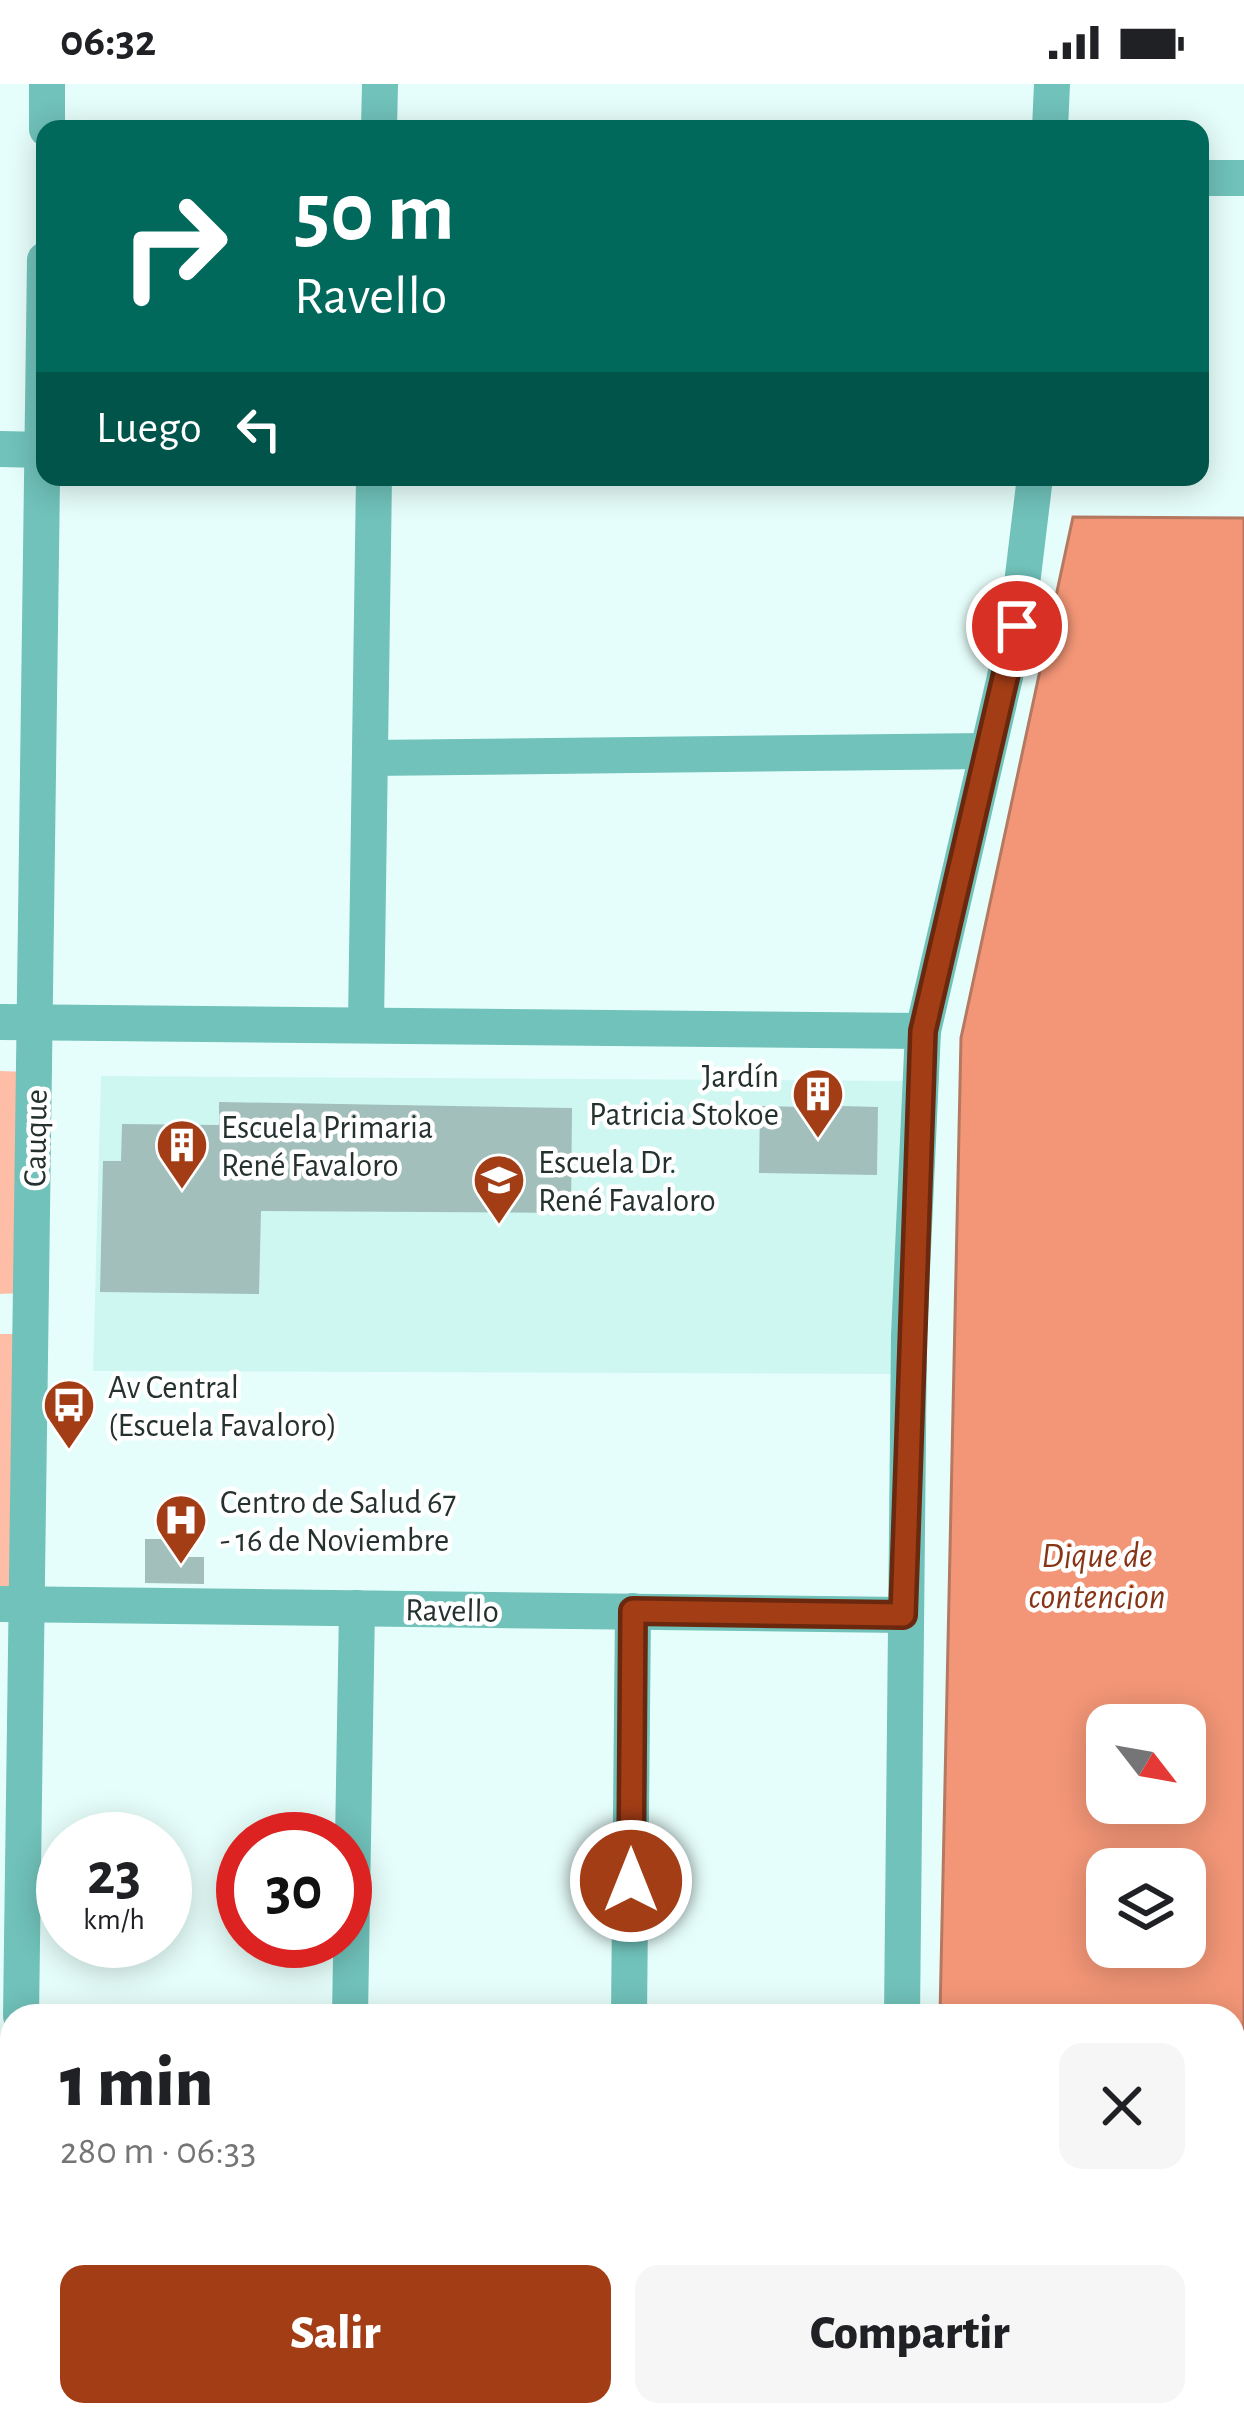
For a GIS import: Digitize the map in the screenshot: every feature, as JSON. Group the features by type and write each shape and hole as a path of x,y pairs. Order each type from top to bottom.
{"street":[{"path":"47,84 47,120"},
{"path":"379,120 380,84"},
{"path":"1050,120 1052,84"},
{"path":"1209,178 1244,178"},
{"path":"0,449 36,450"},
{"name":"Cauque","path":"21,2004 13,1605 18,1022 42,486"},
{"path":"366,1024 374,486"},
{"path":"902,2004 903,1615 923,1031 1017,626 1034,486"},
{"path":"370,758 986,751"},
{"path":"18,1022 923,1031"},
{"name":"Ravello","path":"13,1605 903,1615"},
{"path":"350,2004 357,1608"},
{"path":"629,2004 633,1611"}],"shaded area":[{"path":"0,1071 27,1072 23,1293 0,1294"},
{"name":"Escuela Dr. René Favaloro","path":"101,1076 908,1081 893,1374 93,1371"},
{"path":"0,1334 18,1334 13,1592 0,1592"}],"water":[{"name":"Dique de contencion","path":"1073,517 1244,518 1244,2004 940,2004 961,1038"}],"building":[{"name":"Jardín Patricia Stokoe","path":"803,1086 841,1087 840,1106 878,1107 877,1175 759,1173 760,1106 803,1107"},
{"name":"Escuela Primaria René Favaloro","path":"219,1102 572,1108 571,1213 261,1211 259,1294 100,1292 103,1161 121,1161 122,1124 219,1125"},
{"path":"145,1539 181,1539 181,1557 204,1557 204,1584 145,1583"}],"place":[{"name":"Jardín Patricia Stokoe","path":"818,1140"},
{"name":"Escuela Primaria René Favaloro","path":"182,1191"},
{"name":"Escuela Dr. René Favaloro","path":"499,1226"},
{"name":"Av Central (Escuela Favaloro)","path":"69,1451"},
{"name":"Centro de Salud 67 - 16 de Noviembre","path":"181,1566"}],"route":[{"path":"631,1881 633,1611 903,1615 923,1031 936,959 1017,626"}]}
